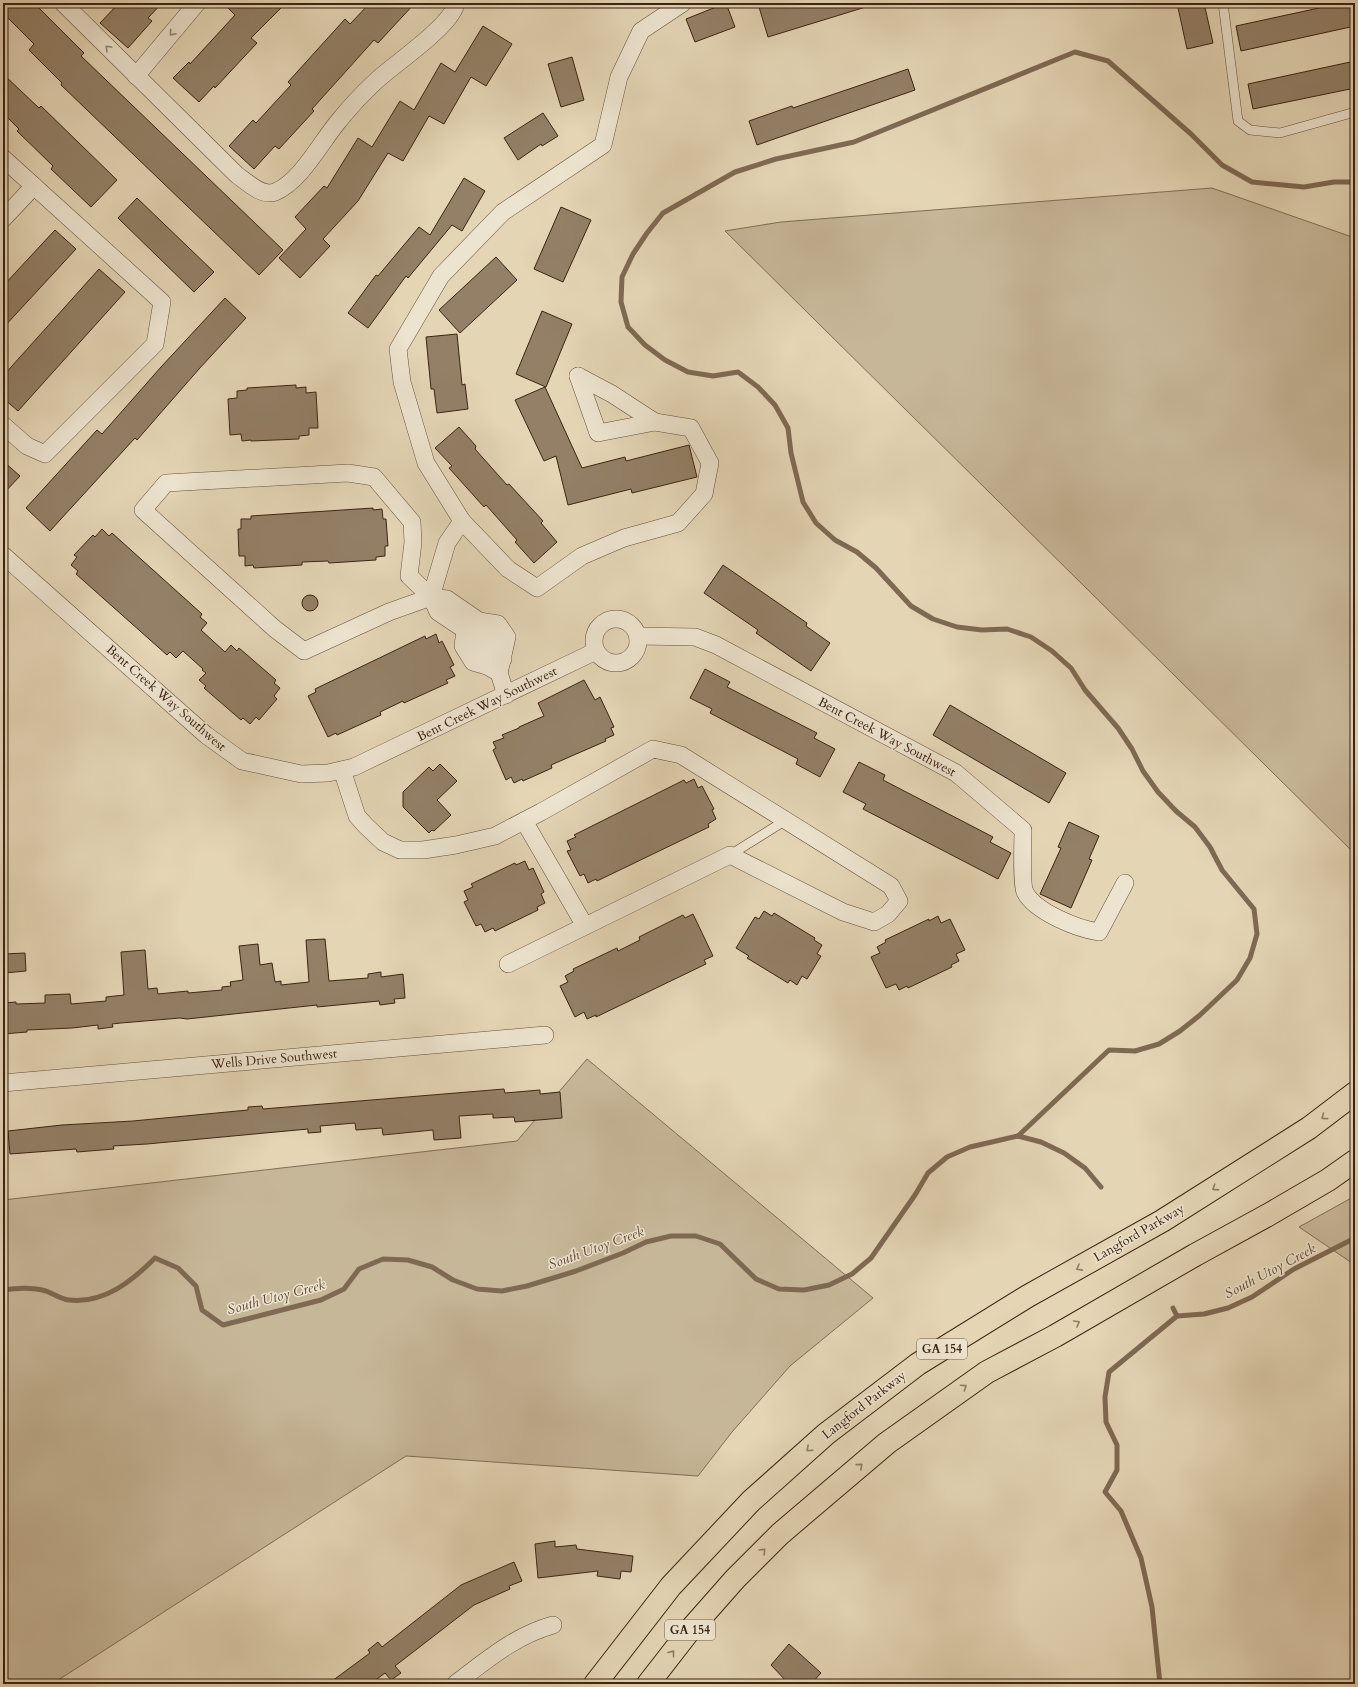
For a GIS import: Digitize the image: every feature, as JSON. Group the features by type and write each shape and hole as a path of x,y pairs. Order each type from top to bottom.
{"highway":[{"name":"Langford Parkway","path":"594,1684 671,1586 751,1502 826,1434 918,1364 1028,1296 1162,1221 1309,1128 1355,1093"},
{"name":"GA 154","path":"648,1684 690,1630 735,1579 780,1534 888,1443 987,1372 1055,1336 1195,1255 1268,1215 1328,1180 1355,1161"}],"street":[{"path":"63,3 237,175 259,190 273,193 288,184 338,122 376,81 447,20 456,6 456,3"},
{"path":"136,76 197,3"},
{"path":"656,422 691,428 710,463 704,494 678,523 624,538 582,556 537,588 508,569 462,521 426,463 402,382 398,349 441,276 503,212 603,144 619,77 641,31 683,3"},
{"path":"3,158 162,302 155,344 45,454 27,446 3,425"},
{"path":"3,220 34,186"},
{"path":"431,597 409,576 413,542 412,522 374,477 348,474 166,483 143,510 275,629 304,651 389,612 431,597 447,599 473,623 476,643 496,666 506,695"},
{"path":"431,597 447,543 462,521"},
{"name":"Bent Creek Way Southwest","path":"3,555 206,735 242,761 301,774 328,773 354,767 596,651"},
{"path":"612,618 625,620 634,627 638,636 639,645 636,652 629,660 618,664 607,662 598,654 594,647 596,630 601,624 612,618"},
{"path":"473,623 498,624 507,637 496,666"},
{"name":"Bent Creek Way Southwest","path":"638,636 694,637 716,645 956,774 1023,830 1024,891 1032,902 1052,915 1085,930 1099,932 1125,883"},
{"path":"342,770 357,816 366,826 383,842 400,850 423,850 495,836 653,749 681,755 891,886 899,901 888,914 874,922 843,912 730,856 508,964"},
{"path":"524,821 585,926"},
{"name":"Wells Drive Southwest","path":"3,1083 545,1035"},
{"path":"455,1684 506,1645 535,1630 553,1625"}],"lane":[{"path":"1223,3 1238,121 1250,130 1280,133 1355,112"},
{"path":"730,856 786,820"}],"shaded area":[{"path":"1212,188 1355,238 1355,854 725,231 781,222"},
{"path":"587,1059 873,1298 790,1366 732,1432 698,1476 406,1456 52,1684 3,1684 3,1200 517,1141"},
{"path":"1355,1196 1355,1265 1299,1227"}],"building":[{"path":"3,3 34,3 84,53 81,56 283,250 259,275 61,85 62,83 29,50 34,44 3,13"},
{"path":"119,3 162,3 148,18 152,21 128,48 100,23"},
{"path":"223,3 286,3 251,38 257,43 215,88 214,86 199,102 173,78 189,62 190,64 235,15"},
{"path":"370,3 415,3 378,43 374,40 312,109 314,111 279,149 275,146 254,169 229,146 253,120 256,123 291,85 288,82 345,19 350,24"},
{"path":"726,3 735,27 695,42 686,19"},
{"path":"770,3 868,3 869,6 768,37 759,7"},
{"path":"1177,3 1204,3 1213,43 1187,49"},
{"path":"1342,3 1355,3 1355,26 1241,51 1236,26"},
{"path":"483,26 512,44 486,86 471,77 444,124 429,116 403,161 388,153 358,201 323,239 330,246 300,278 279,258 306,229 295,217 324,186 327,188 358,138 372,147 400,101 414,110 441,63 455,72"},
{"path":"572,57 584,100 561,107 548,64"},
{"path":"1355,61 1355,88 1253,109 1248,84"},
{"path":"908,69 915,90 757,145 749,121 792,106 793,108"},
{"path":"3,74 39,108 41,106 117,180 91,207 51,169 53,166 17,131 19,129 3,113"},
{"path":"543,113 558,136 542,146 541,144 518,160 504,138"},
{"path":"464,178 485,191 462,231 452,225 408,278 406,276 368,328 348,313 376,275 378,276 419,227 430,235"},
{"path":"137,198 214,272 194,292 118,218"},
{"path":"561,207 591,220 563,282 534,269"},
{"path":"55,230 76,249 3,328 3,286"},
{"path":"496,257 517,280 460,333 439,310"},
{"path":"99,269 125,292 18,411 3,398 3,376"},
{"path":"225,298 246,318 137,440 135,438 50,531 26,508 97,430 102,434"},
{"path":"542,311 572,324 546,387 516,374"},
{"path":"457,334 462,385 465,384 468,409 437,413 434,389 431,389 426,337"},
{"path":"296,385 296,388 306,387 306,393 316,392 318,428 309,428 309,435 299,436 299,439 242,441 241,434 230,435 228,399 237,398 237,391 247,390 247,388"},
{"path":"545,387 582,468 625,457 626,461 689,445 697,477 632,493 631,489 568,505 556,456 544,461 515,400"},
{"path":"459,427 476,446 475,449 507,485 509,484 543,521 541,523 557,542 534,563 515,542 517,540 486,505 484,507 449,468 452,466 435,448"},
{"path":"3,461 20,476 3,494"},
{"path":"373,508 373,510 382,509 383,519 386,519 388,546 385,546 385,556 376,557 376,560 329,563 328,561 302,562 302,565 254,568 253,565 245,566 245,556 239,556 238,529 241,529 241,519 251,519 251,516"},
{"path":"102,529 109,536 112,533 202,614 200,617 207,623 201,630 225,652 231,645 237,651 239,648 276,680 274,683 280,688 274,696 277,699 259,720 256,717 250,724 243,718 241,720 204,688 206,686 199,680 206,673 183,651 176,658 170,652 167,655 76,574 78,571 71,565 77,557 74,555 93,535 95,537"},
{"path":"723,565 807,623 806,626 830,643 811,671 756,633 758,630 704,593"},
{"path":"310,595 316,597 318,603 316,609 310,611 304,609 302,603 304,597"},
{"path":"436,634 439,643 442,641 454,665 450,667 455,676 446,680 448,683 404,703 403,701 380,712 381,715 337,735 336,733 328,737 308,696 316,692 315,689 425,636 426,639"},
{"path":"705,669 730,682 727,687 817,733 814,738 835,749 820,777 796,764 798,759 710,713 712,709 690,698"},
{"path":"584,680 595,700 600,697 614,727 611,728 614,735 605,739 606,741 551,765 552,768 523,781 522,779 514,783 511,777 506,780 493,750 496,748 493,742 504,738 502,735 544,716 538,703"},
{"path":"950,705 1066,773 1049,803 933,735"},
{"path":"859,762 885,775 883,780 993,837 990,842 1011,853 998,879 863,809 866,804 843,792"},
{"path":"440,764 457,781 437,800 451,815 434,831 432,830 429,833 403,807 403,792 429,767 433,771"},
{"path":"694,779 698,788 702,786 714,809 712,810 716,819 708,824 709,827 597,881 596,879 588,883 584,874 580,876 567,851 571,850 567,841 576,837 574,835 684,780 686,783"},
{"path":"1069,822 1099,836 1089,859 1092,860 1071,908 1040,894 1061,848 1058,847"},
{"path":"525,861 529,870 533,868 544,892 541,894 545,903 537,907 538,910 495,931 493,928 485,932 481,924 476,926 464,902 468,900 464,891 473,887 471,884 515,863 516,865"},
{"path":"764,911 772,916 774,913 815,938 814,940 822,945 817,954 821,956 807,979 802,976 797,985 790,980 788,983 747,958 749,956 736,948 755,917 759,919"},
{"path":"693,914 713,956 704,960 706,964 596,1017 596,1015 587,1019 584,1012 575,1017 560,986 568,982 565,976 574,971 573,969 617,948 618,951 640,940 639,937 683,915 685,918"},
{"path":"938,916 941,923 950,919 965,950 956,954 959,961 951,965 952,967 908,988 907,986 899,990 896,984 886,988 871,957 880,953 877,947 886,942 885,940"},
{"path":"325,939 329,981 368,978 368,974 381,972 381,977 403,974 405,998 394,999 395,1003 380,1005 379,1001 317,1007 317,1005 187,1019 180,1018 121,1023 112,1024 113,1027 98,1029 98,1025 27,1030 27,1032 3,1034 3,1003 45,1003 45,995 70,994 71,1004 106,1001 106,997 124,995 121,952 145,950 148,989 157,988 158,994 188,991 188,993 222,990 222,987 231,986 230,982 243,980 239,946 258,944 260,965 272,963 275,982 281,981 281,985 309,982 306,940"},
{"path":"25,953 26,971 4,973 3,954"},
{"path":"504,1089 505,1093 540,1090 540,1094 560,1092 562,1118 515,1122 514,1117 493,1118 493,1114 459,1116 461,1138 434,1140 433,1130 383,1135 382,1128 356,1130 355,1123 320,1126 321,1132 308,1133 308,1129 113,1146 114,1149 77,1152 76,1149 10,1154 8,1131 62,1125 133,1121 248,1110 248,1107 262,1106 263,1109"},
{"path":"555,1541 555,1547 576,1545 577,1549 633,1556 631,1572 621,1571 620,1579 597,1576 598,1571 538,1578 535,1544"},
{"path":"514,1562 522,1581 509,1586 510,1589 474,1605 395,1666 401,1673 391,1680 385,1673 370,1684 328,1684 370,1653 368,1650 378,1642 382,1647 461,1585"},
{"path":"789,1644 821,1673 811,1684 789,1684 771,1665"}],"waterway":[{"path":"1018,1136 1109,1050 1135,1051 1159,1044 1180,1031 1200,1015 1237,980 1250,958 1257,934 1254,909 1222,870 1210,847 1195,827 1176,811 1158,792 1143,771 1132,749 1118,728 1085,690 1071,668 1052,651 1031,637 1007,629 982,630 957,627 933,619 911,606 876,568 857,552 835,540 816,523 803,502 791,453 788,428 775,405 758,387 738,372 713,376 688,372 665,360 645,345 628,327 621,302 622,277 633,254 663,213 735,172 776,159 854,142 1075,52 1108,61 1191,134 1222,165 1252,182 1304,187 1334,182 1355,182"},
{"name":"South Utoy Creek","path":"3,1290 30,1288 46,1291 60,1298 69,1300 94,1298 106,1295 127,1282 155,1258 178,1268 196,1286 202,1310 223,1325 321,1300 344,1289 359,1269 383,1259 408,1260 432,1267 453,1280 477,1289 502,1291 527,1286 576,1271 623,1253 646,1242 671,1236 696,1236 720,1244 756,1279 779,1289 804,1290 829,1285 852,1274 871,1258 915,1195 928,1173 947,1157 970,1147 1018,1136 1041,1142 1064,1153 1085,1168 1101,1187"},
{"name":"South Utoy Creek","path":"1177,1316 1204,1314 1228,1308 1252,1297 1294,1269 1355,1238"},
{"name":"South Utoy Creek","path":"1173,1308 1177,1316"},
{"path":"1160,1684 1152,1607 1141,1558 1121,1511 1105,1492 1117,1470 1117,1445 1106,1422 1105,1397 1109,1372 1177,1316"}]}
